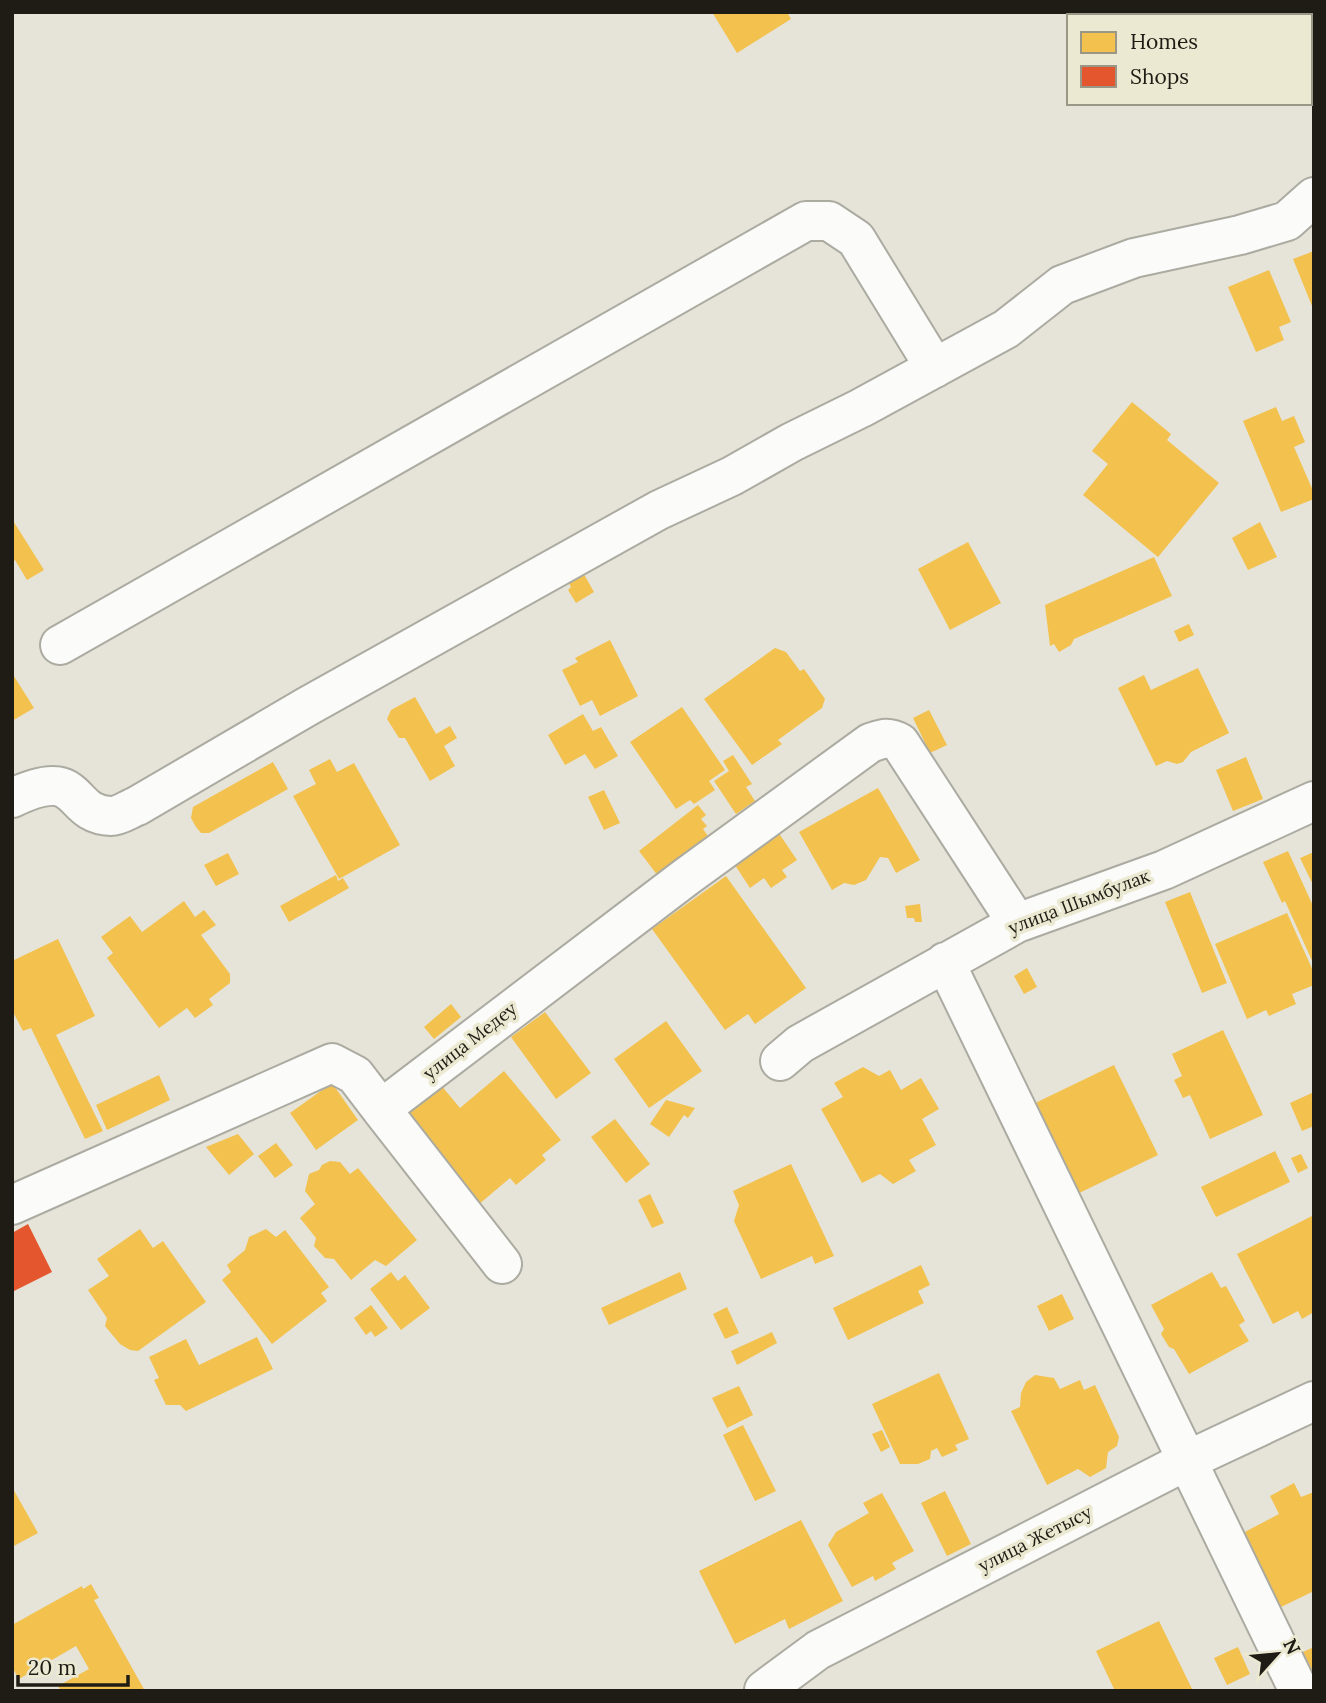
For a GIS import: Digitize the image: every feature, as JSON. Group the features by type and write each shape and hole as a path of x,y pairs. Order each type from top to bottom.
{"street":[{"path":"17,789 57,785 70,789 93,813 114,816 137,806 308,706 648,516 732,477 792,442 1006,329 1062,285 1134,258 1240,235 1301,209"},
{"path":"60,645 806,221 829,221 856,239 935,368"},
{"name":"улица Медеу","path":"381,1109 686,877 870,743 890,737 900,743 1017,923"},
{"name":"улица Шымбулак","path":"780,1061 800,1044 1017,923 1164,870 1314,801"},
{"path":"945,962 1299,1691"},
{"path":"12,1205 332,1063 355,1075 502,1264"},
{"name":"улица Жетысу","path":"764,1690 818,1650 1186,1461 1314,1401"}],"building: Homes":[{"path":"712,12 787,12 791,19 737,53"},
{"path":"1314,251 1314,311 1293,259"},
{"path":"1269,270 1291,322 1279,327 1284,340 1256,352 1228,287"},
{"path":"1132,402 1171,434 1167,440 1219,483 1158,557 1083,495 1108,464 1092,451"},
{"path":"1276,407 1282,421 1294,416 1305,442 1294,447 1314,493 1314,499 1281,512 1243,421"},
{"path":"12,519 44,570 27,580 15,560 12,562"},
{"path":"1260,522 1277,557 1248,570 1232,538"},
{"path":"968,542 1001,603 950,630 918,569"},
{"path":"1154,557 1172,596 1074,639 1071,645 1059,652 1054,644 1050,646 1045,605"},
{"path":"581,569 594,592 576,603 568,590 571,587 566,578"},
{"path":"1189,624 1194,635 1179,642 1174,631"},
{"path":"610,640 638,696 600,716 592,700 580,706 562,670 578,662 575,658"},
{"path":"775,648 786,652 800,671 804,669 825,699 822,708 778,740 782,744 752,765 704,699"},
{"path":"1198,668 1229,733 1191,752 1183,762 1177,764 1167,761 1156,766 1118,688 1144,675 1151,690"},
{"path":"12,673 34,708 12,721"},
{"path":"415,697 436,734 450,726 457,738 444,746 455,766 430,781 405,738 399,738 387,719 391,710"},
{"path":"682,707 725,770 709,781 715,790 694,804 690,800 676,809 630,742"},
{"path":"929,710 947,745 930,753 913,718"},
{"path":"583,714 593,731 601,727 618,756 595,769 585,754 565,765 548,735"},
{"path":"733,755 752,784 746,787 755,801 736,814 714,781 729,771 723,761"},
{"path":"1246,757 1263,799 1233,811 1216,770"},
{"path":"330,759 337,772 354,763 400,845 339,879 293,796 316,784 309,770"},
{"path":"273,762 288,789 209,833 201,833 191,818 193,807"},
{"path":"878,788 920,860 896,873 888,858 880,857 866,880 854,885 844,883 832,890 799,832"},
{"path":"604,790 620,823 604,830 588,797"},
{"path":"698,805 706,815 701,819 707,826 703,829 708,836 658,876 639,851"},
{"path":"778,832 797,860 782,870 787,877 771,888 764,878 750,888 733,862"},
{"path":"1288,851 1314,908 1314,965 1285,901 1282,903 1263,862"},
{"path":"1314,852 1314,887 1300,858"},
{"path":"228,853 239,874 216,886 204,865"},
{"path":"336,875 338,881 343,878 349,888 289,922 280,906"},
{"path":"726,876 806,988 755,1024 748,1014 725,1030 652,929"},
{"path":"1190,892 1227,983 1202,993 1165,902"},
{"path":"184,901 195,917 204,910 216,925 201,935 230,974 230,983 209,999 213,1005 195,1018 187,1008 159,1028 107,958 113,953 101,937 130,916 142,932"},
{"path":"920,904 922,922 907,918 905,906"},
{"path":"1287,913 1314,973 1314,985 1292,994 1296,1004 1269,1016 1266,1010 1247,1019 1215,944"},
{"path":"58,939 95,1016 56,1035 103,1131 85,1139 31,1028 23,1031 12,1010 12,961"},
{"path":"1027,968 1037,987 1024,994 1014,976"},
{"path":"451,1004 461,1017 434,1039 424,1027"},
{"path":"545,1012 591,1073 556,1099 511,1037"},
{"path":"666,1021 702,1071 649,1108 614,1059"},
{"path":"1223,1030 1263,1115 1210,1139 1190,1095 1183,1098 1174,1080 1182,1076 1172,1054"},
{"path":"1114,1065 1158,1155 1073,1196 1029,1106"},
{"path":"863,1067 879,1076 890,1070 901,1090 921,1078 939,1109 922,1119 936,1145 909,1160 916,1171 893,1184 880,1174 862,1183 821,1109 843,1097 834,1083"},
{"path":"504,1071 561,1140 542,1155 546,1160 516,1185 510,1178 478,1205 403,1115 440,1084 460,1108"},
{"path":"159,1075 170,1100 107,1130 96,1105"},
{"path":"332,1083 358,1120 316,1150 290,1113"},
{"path":"1314,1092 1314,1126 1302,1131 1290,1103"},
{"path":"666,1100 695,1108 688,1118 684,1115 669,1137 650,1124"},
{"path":"615,1119 650,1164 626,1183 591,1137"},
{"path":"238,1134 254,1154 229,1175 206,1147"},
{"path":"276,1143 293,1165 275,1178 258,1156"},
{"path":"1275,1151 1290,1182 1216,1217 1201,1187"},
{"path":"1301,1154 1308,1168 1298,1173 1291,1158"},
{"path":"330,1161 340,1162 350,1174 358,1168 417,1240 386,1266 375,1260 351,1280 334,1259 325,1258 314,1246 316,1238 300,1218 315,1204 305,1191 309,1174"},
{"path":"791,1164 834,1256 815,1264 812,1256 761,1279 734,1221 739,1205 733,1191"},
{"path":"650,1194 664,1223 652,1228 638,1200"},
{"path":"1314,1215 1314,1312 1302,1319 1298,1311 1273,1324 1237,1254"},
{"path":"140,1229 153,1248 163,1241 206,1302 138,1351 120,1344 105,1326 107,1318 88,1290 109,1276 97,1259"},
{"path":"266,1229 276,1237 285,1230 329,1287 321,1293 327,1301 272,1344 222,1280 231,1272 227,1265 245,1250 249,1237"},
{"path":"921,1265 930,1285 918,1291 924,1303 848,1340 833,1308"},
{"path":"391,1272 398,1281 405,1275 430,1308 401,1330 370,1289"},
{"path":"680,1272 687,1289 609,1325 601,1308"},
{"path":"1212,1272 1221,1288 1226,1286 1245,1321 1239,1325 1249,1341 1189,1374 1161,1334 1164,1329 1151,1305"},
{"path":"1062,1294 1074,1319 1049,1331 1037,1306"},
{"path":"371,1305 388,1328 375,1337 371,1331 366,1335 354,1318"},
{"path":"727,1307 739,1333 725,1339 713,1314"},
{"path":"772,1332 777,1343 737,1365 731,1351"},
{"path":"257,1337 273,1369 186,1411 180,1405 166,1405 154,1380 159,1378 149,1357 186,1339 199,1365"},
{"path":"939,1373 969,1439 955,1445 958,1450 942,1457 937,1448 931,1451 930,1459 918,1464 900,1464 872,1404"},
{"path":"1035,1375 1054,1378 1060,1389 1080,1380 1084,1390 1095,1385 1119,1437 1117,1446 1108,1452 1106,1468 1090,1477 1078,1469 1047,1485 1011,1411 1020,1407 1021,1393 1026,1382"},
{"path":"739,1386 753,1415 727,1428 712,1398"},
{"path":"743,1425 776,1491 755,1501 723,1435"},
{"path":"882,1430 890,1447 881,1452 872,1434"},
{"path":"1294,1483 1301,1497 1314,1492 1314,1591 1279,1608 1241,1534 1279,1514 1270,1496"},
{"path":"12,1487 38,1533 12,1547"},
{"path":"945,1491 971,1544 947,1556 921,1503"},
{"path":"882,1493 914,1551 892,1563 896,1569 875,1581 873,1576 852,1587 828,1545 836,1532 869,1513 863,1503"},
{"path":"801,1520 843,1601 789,1629 785,1619 735,1644 699,1571"},
{"path":"91,1584 99,1598 94,1600 145,1691 61,1691 58,1686 89,1669 76,1646 19,1679 12,1667 12,1625 82,1586 83,1589"},
{"path":"1159,1621 1193,1691 1115,1691 1096,1651"},
{"path":"1238,1647 1250,1674 1227,1685 1214,1658"},
{"path":"1314,1647 1314,1674 1303,1652"}],"building: Shops":[{"path":"28,1224 52,1272 12,1292 12,1233"}]}
